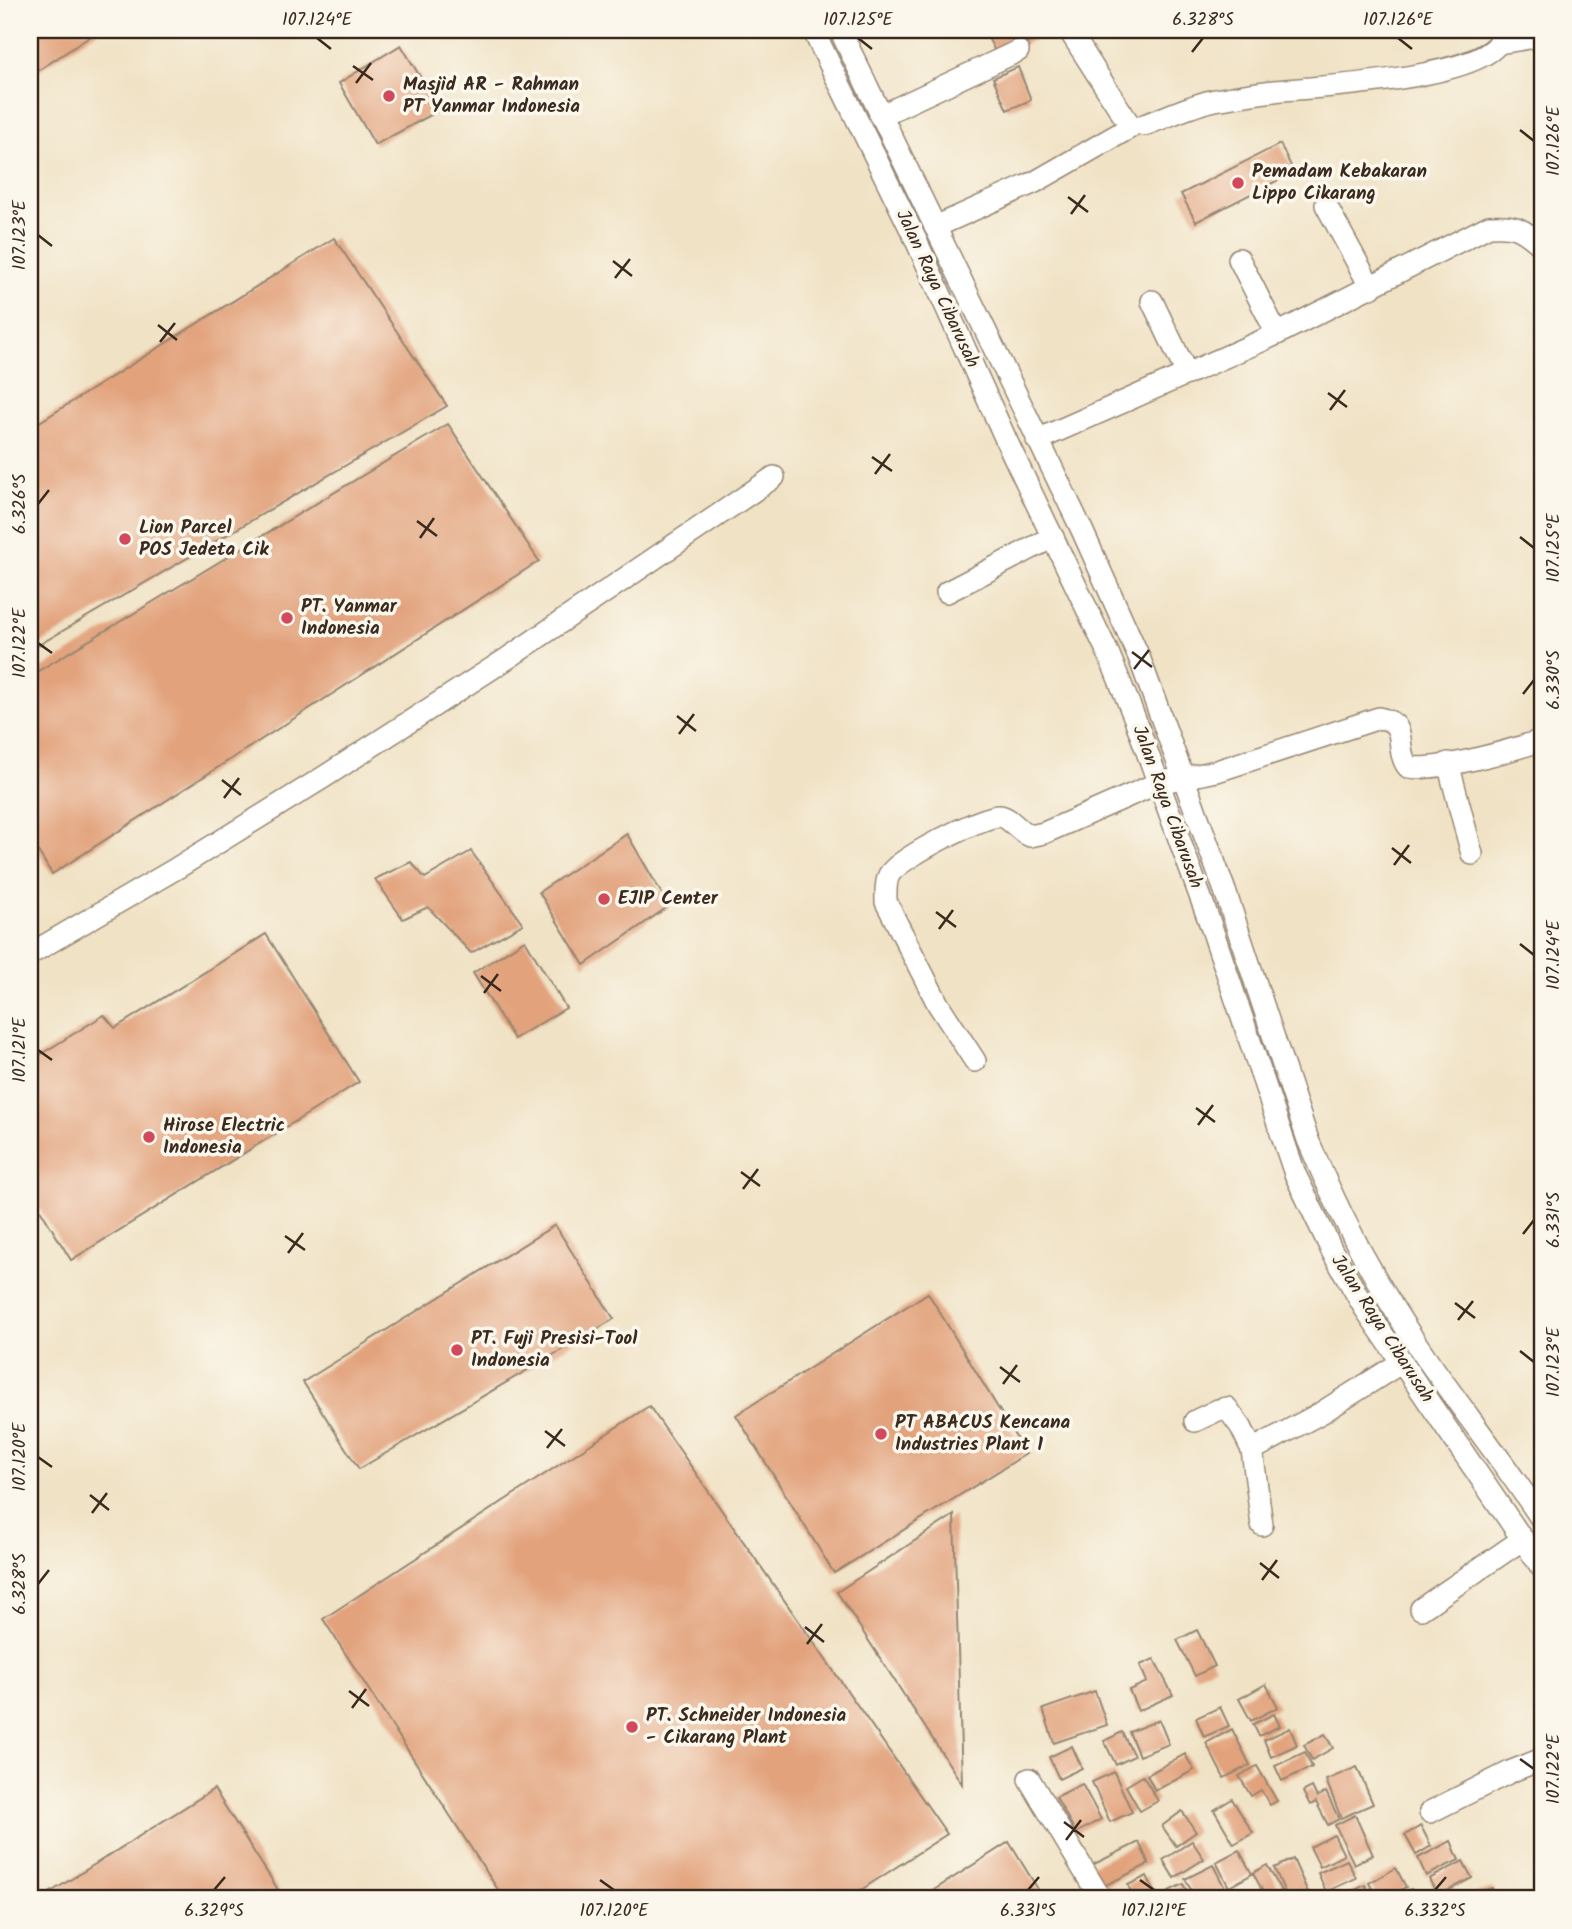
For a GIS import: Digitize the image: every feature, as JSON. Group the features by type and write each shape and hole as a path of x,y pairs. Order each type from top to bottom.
{"street":[{"name":"Jalan Raya Cibarusah","path":"813,30 915,239 1109,656 1210,923 1295,1174 1348,1282 1542,1568"},
{"name":"Jalan Raya Cibarusah","path":"840,30 1082,530 1139,657 1186,779 1308,1140 1327,1186 1385,1294 1542,1520"},
{"path":"935,227 1035,182 1131,127 1069,30"},
{"path":"1144,125 1212,101 1269,91 1417,77 1468,61 1489,51 1501,36 1542,36"},
{"path":"880,116 1018,51"},
{"path":"1326,205 1371,288"},
{"path":"1037,440 1277,334 1489,226 1506,225 1523,229 1542,246"},
{"path":"1239,258 1277,334"},
{"path":"1152,301 1187,374"},
{"path":"30,954 324,777 508,658 774,477"},
{"path":"947,592 1053,537"},
{"path":"975,1061 938,1004 886,902 889,874 905,860 977,823 999,816 1011,821 1017,830 1030,836 1044,833 1158,783 1186,779 1262,757 1379,718 1392,721 1399,730 1403,761 1408,766 1421,769 1542,740"},
{"path":"1448,763 1472,854"},
{"path":"1252,1450 1321,1413 1402,1362"},
{"path":"1195,1420 1218,1409 1227,1408 1241,1427 1252,1450 1262,1525"},
{"path":"1421,1609 1522,1539"},
{"path":"1430,1812 1542,1759"},
{"path":"1029,1779 1101,1899"}],"building":[{"path":"30,30 100,30 30,76"},
{"path":"984,30 1054,30 998,57"},
{"name":"Masjid AR - Rahman PT Yanmar Indonesia","path":"401,45 440,110 375,145 339,83"},
{"path":"1018,67 1031,100 1007,110 993,78"},
{"name":"Pemadam Kebakaran Lippo Cikarang","path":"1280,144 1294,172 1196,222 1181,194"},
{"name":"Lion Parcel POS Jedeta Cik","path":"334,238 447,406 30,650 30,428"},
{"name":"PT. Yanmar Indonesia","path":"448,424 539,561 52,874 30,838 30,676"},
{"name":"EJIP Center","path":"627,834 669,906 584,965 539,892"},
{"path":"471,851 523,924 471,953 428,907 403,919 375,879 411,862 425,878"},
{"name":"Hirose Electric Indonesia","path":"266,934 359,1082 71,1260 30,1193 30,1061 104,1015 115,1028"},
{"path":"525,940 566,1008 514,1039 473,973"},
{"name":"PT. Fuji Presisi-Tool Indonesia","path":"555,1225 614,1319 359,1469 303,1382"},
{"name":"PT ABACUS Kencana Industries Plant 1","path":"928,1293 1026,1454 834,1573 736,1415"},
{"name":"PT. Schneider Indonesia - Cikarang Plant","path":"649,1406 947,1834 847,1899 504,1899 323,1619"},
{"path":"954,1515 962,1784 837,1592"},
{"path":"1197,1630 1215,1666 1195,1676 1177,1640"},
{"path":"1154,1659 1173,1695 1138,1711 1129,1690 1147,1682 1140,1665"},
{"path":"1266,1684 1278,1707 1251,1721 1239,1699"},
{"path":"1095,1691 1107,1725 1054,1743 1043,1709"},
{"path":"1220,1707 1229,1726 1204,1737 1196,1718"},
{"path":"1274,1714 1280,1726 1259,1736 1253,1724"},
{"path":"1159,1720 1169,1744 1139,1756 1129,1732"},
{"path":"1290,1728 1297,1745 1271,1757 1264,1740"},
{"path":"1232,1729 1250,1765 1224,1778 1206,1743"},
{"path":"1122,1732 1134,1756 1116,1765 1104,1741"},
{"path":"1325,1734 1333,1748 1312,1760 1304,1745"},
{"path":"1072,1746 1082,1768 1059,1779 1049,1757"},
{"path":"1305,1752 1312,1767 1282,1781 1275,1766"},
{"path":"1185,1754 1194,1770 1155,1791 1147,1775"},
{"path":"1257,1766 1277,1801 1270,1805 1261,1790 1251,1796 1239,1776"},
{"path":"1357,1767 1373,1804 1341,1818 1326,1780"},
{"path":"1114,1772 1132,1812 1110,1822 1092,1782"},
{"path":"1143,1776 1158,1801 1140,1811 1126,1786"},
{"path":"1082,1784 1101,1819 1076,1833 1056,1797"},
{"path":"1312,1787 1317,1797 1326,1792 1339,1819 1328,1825 1316,1802 1310,1805 1303,1792"},
{"path":"214,1789 284,1899 40,1899"},
{"path":"1232,1799 1253,1833 1234,1844 1214,1810"},
{"path":"1182,1811 1196,1832 1176,1846 1162,1826"},
{"path":"1355,1815 1373,1855 1354,1864 1335,1825"},
{"path":"1421,1826 1431,1846 1416,1855 1405,1835"},
{"path":"1334,1835 1344,1855 1320,1867 1310,1847"},
{"path":"1192,1841 1204,1859 1174,1878 1163,1860"},
{"path":"1451,1841 1459,1860 1426,1876 1418,1858"},
{"path":"1009,1842 1044,1899 920,1899"},
{"path":"1139,1842 1149,1864 1098,1889 1088,1867"},
{"path":"1239,1850 1252,1874 1229,1887 1216,1862"},
{"path":"1293,1859 1311,1899 1288,1899 1274,1868"},
{"path":"1347,1860 1356,1878 1326,1892 1318,1873"},
{"path":"1463,1861 1472,1878 1438,1896 1429,1879"},
{"path":"1213,1865 1228,1894 1218,1899 1196,1899 1185,1879"},
{"path":"1267,1865 1284,1896 1278,1899 1267,1899 1253,1873"},
{"path":"1396,1868 1406,1887 1384,1899 1378,1899 1369,1883"},
{"path":"1147,1876 1155,1892 1134,1899 1128,1885"},
{"path":"1183,1884 1191,1899 1173,1899 1169,1891"},
{"path":"1365,1885 1372,1899 1337,1899"},
{"path":"1492,1888 1496,1899 1477,1899 1475,1893"},
{"path":"1411,1889 1416,1899 1391,1899"}],"place":[{"name":"Masjid AR - Rahman PT Yanmar Indonesia","path":"389,96"},
{"name":"Pemadam Kebakaran Lippo Cikarang","path":"1238,183"},
{"name":"Lion Parcel POS Jedeta Cik","path":"125,539"},
{"name":"PT. Yanmar Indonesia","path":"287,618"},
{"name":"EJIP Center","path":"604,899"},
{"name":"Hirose Electric Indonesia","path":"149,1137"},
{"name":"PT. Fuji Presisi-Tool Indonesia","path":"457,1350"},
{"name":"PT ABACUS Kencana Industries Plant 1","path":"881,1434"},
{"name":"PT. Schneider Indonesia - Cikarang Plant","path":"632,1727"}]}
